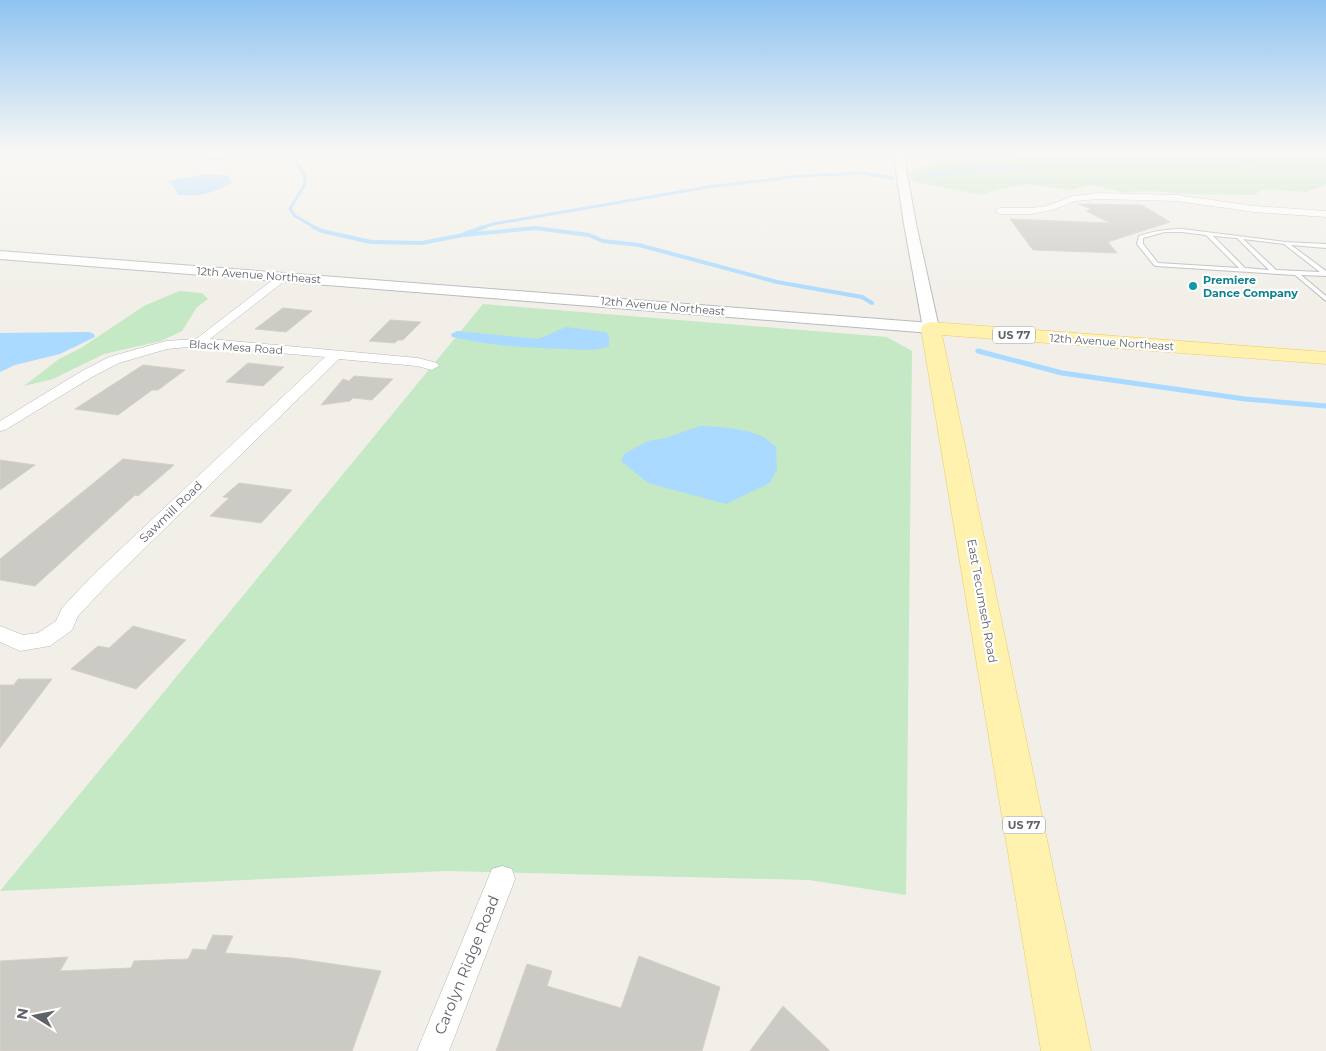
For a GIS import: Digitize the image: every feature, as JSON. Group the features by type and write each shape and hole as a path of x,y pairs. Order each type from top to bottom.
{"main road":[{"name":"12th Avenue Northeast","path":"0,255 1326,358"},
{"name":"East Tecumseh Road","path":"931,328 1066,1051"}],"street":[{"name":"East Tecumseh Road","path":"906,200 931,328"},
{"path":"1000,211 1031,211 1049,208 1068,200"},
{"path":"1186,200 1248,208 1326,214"},
{"path":"199,342 282,277"},
{"name":"Black Mesa Road","path":"0,427 87,374 114,360 166,345 199,342 418,362 432,366"},
{"name":"Sawmill Road","path":"0,634 11,637 20,643 43,640 65,625 69,613 98,581 335,355"},
{"name":"Carolyn Ridge Road","path":"433,1051 502,879"}],"lane":[{"path":"1325,274 1156,264 1140,244 1141,237 1152,232 1188,232 1326,246"},
{"path":"1208,234 1244,270"},
{"path":"1238,237 1275,272"},
{"path":"1286,243 1325,274"},
{"path":"1296,273 1326,300"}],"green space":[{"path":"179,291 202,293 208,299 197,307 182,331 161,341 104,354 53,379 24,386 59,359 81,348 144,306"},
{"path":"483,304 887,337 912,351 906,895 809,880 446,871 0,891"}],"water":[{"path":"566,327 606,332 609,336 609,346 589,350 524,347 467,340 452,337 451,334 457,331 538,339"},
{"path":"89,332 94,334 95,337 60,354 15,365 0,372 0,333"},
{"path":"700,426 746,431 761,436 770,442 776,447 777,469 770,483 726,504 648,483 621,461 624,454 648,441 666,438"}],"building":[{"path":"1079,204 1142,205 1170,222 1108,242 1117,253 1033,250 1010,219 1110,223 1086,211 1091,209"},
{"path":"283,308 312,311 286,332 255,329"},
{"path":"390,320 421,322 403,340 398,340 395,343 369,341"},
{"path":"248,363 284,367 263,386 226,382"},
{"path":"143,365 185,370 158,390 152,390 118,415 75,409"},
{"path":"354,376 393,379 372,400 353,398 350,401 321,405 343,379 349,381"},
{"path":"123,459 174,465 138,496 135,495 35,586 0,580 0,559"},
{"path":"0,460 35,465 0,490"},
{"path":"239,483 292,490 261,523 210,516 229,498 223,497"},
{"path":"133,626 186,640 136,689 71,669 98,646 109,648"},
{"path":"18,679 52,679 0,748 0,685 14,685"},
{"path":"213,935 233,936 225,953 292,958 381,971 352,1051 0,1051 0,961 68,957 60,971 131,968 134,961 188,959 193,949 206,950"},
{"path":"639,956 720,987 702,1051 496,1051 527,964 552,971 547,986 621,1008"},
{"path":"783,1006 830,1051 750,1051"}],"waterway":[{"path":"295,200 290,209 295,216 316,228"},
{"path":"484,227 632,200"},
{"path":"313,227 322,231 371,242 422,243 463,235 535,228"},
{"path":"464,234 484,227"},
{"path":"535,228 589,235 603,241 639,245 777,282 862,297 872,303"},
{"path":"978,351 1062,373 1245,399 1326,406"}],"place":[{"name":"Premiere Dance Company","path":"1193,286"}]}
